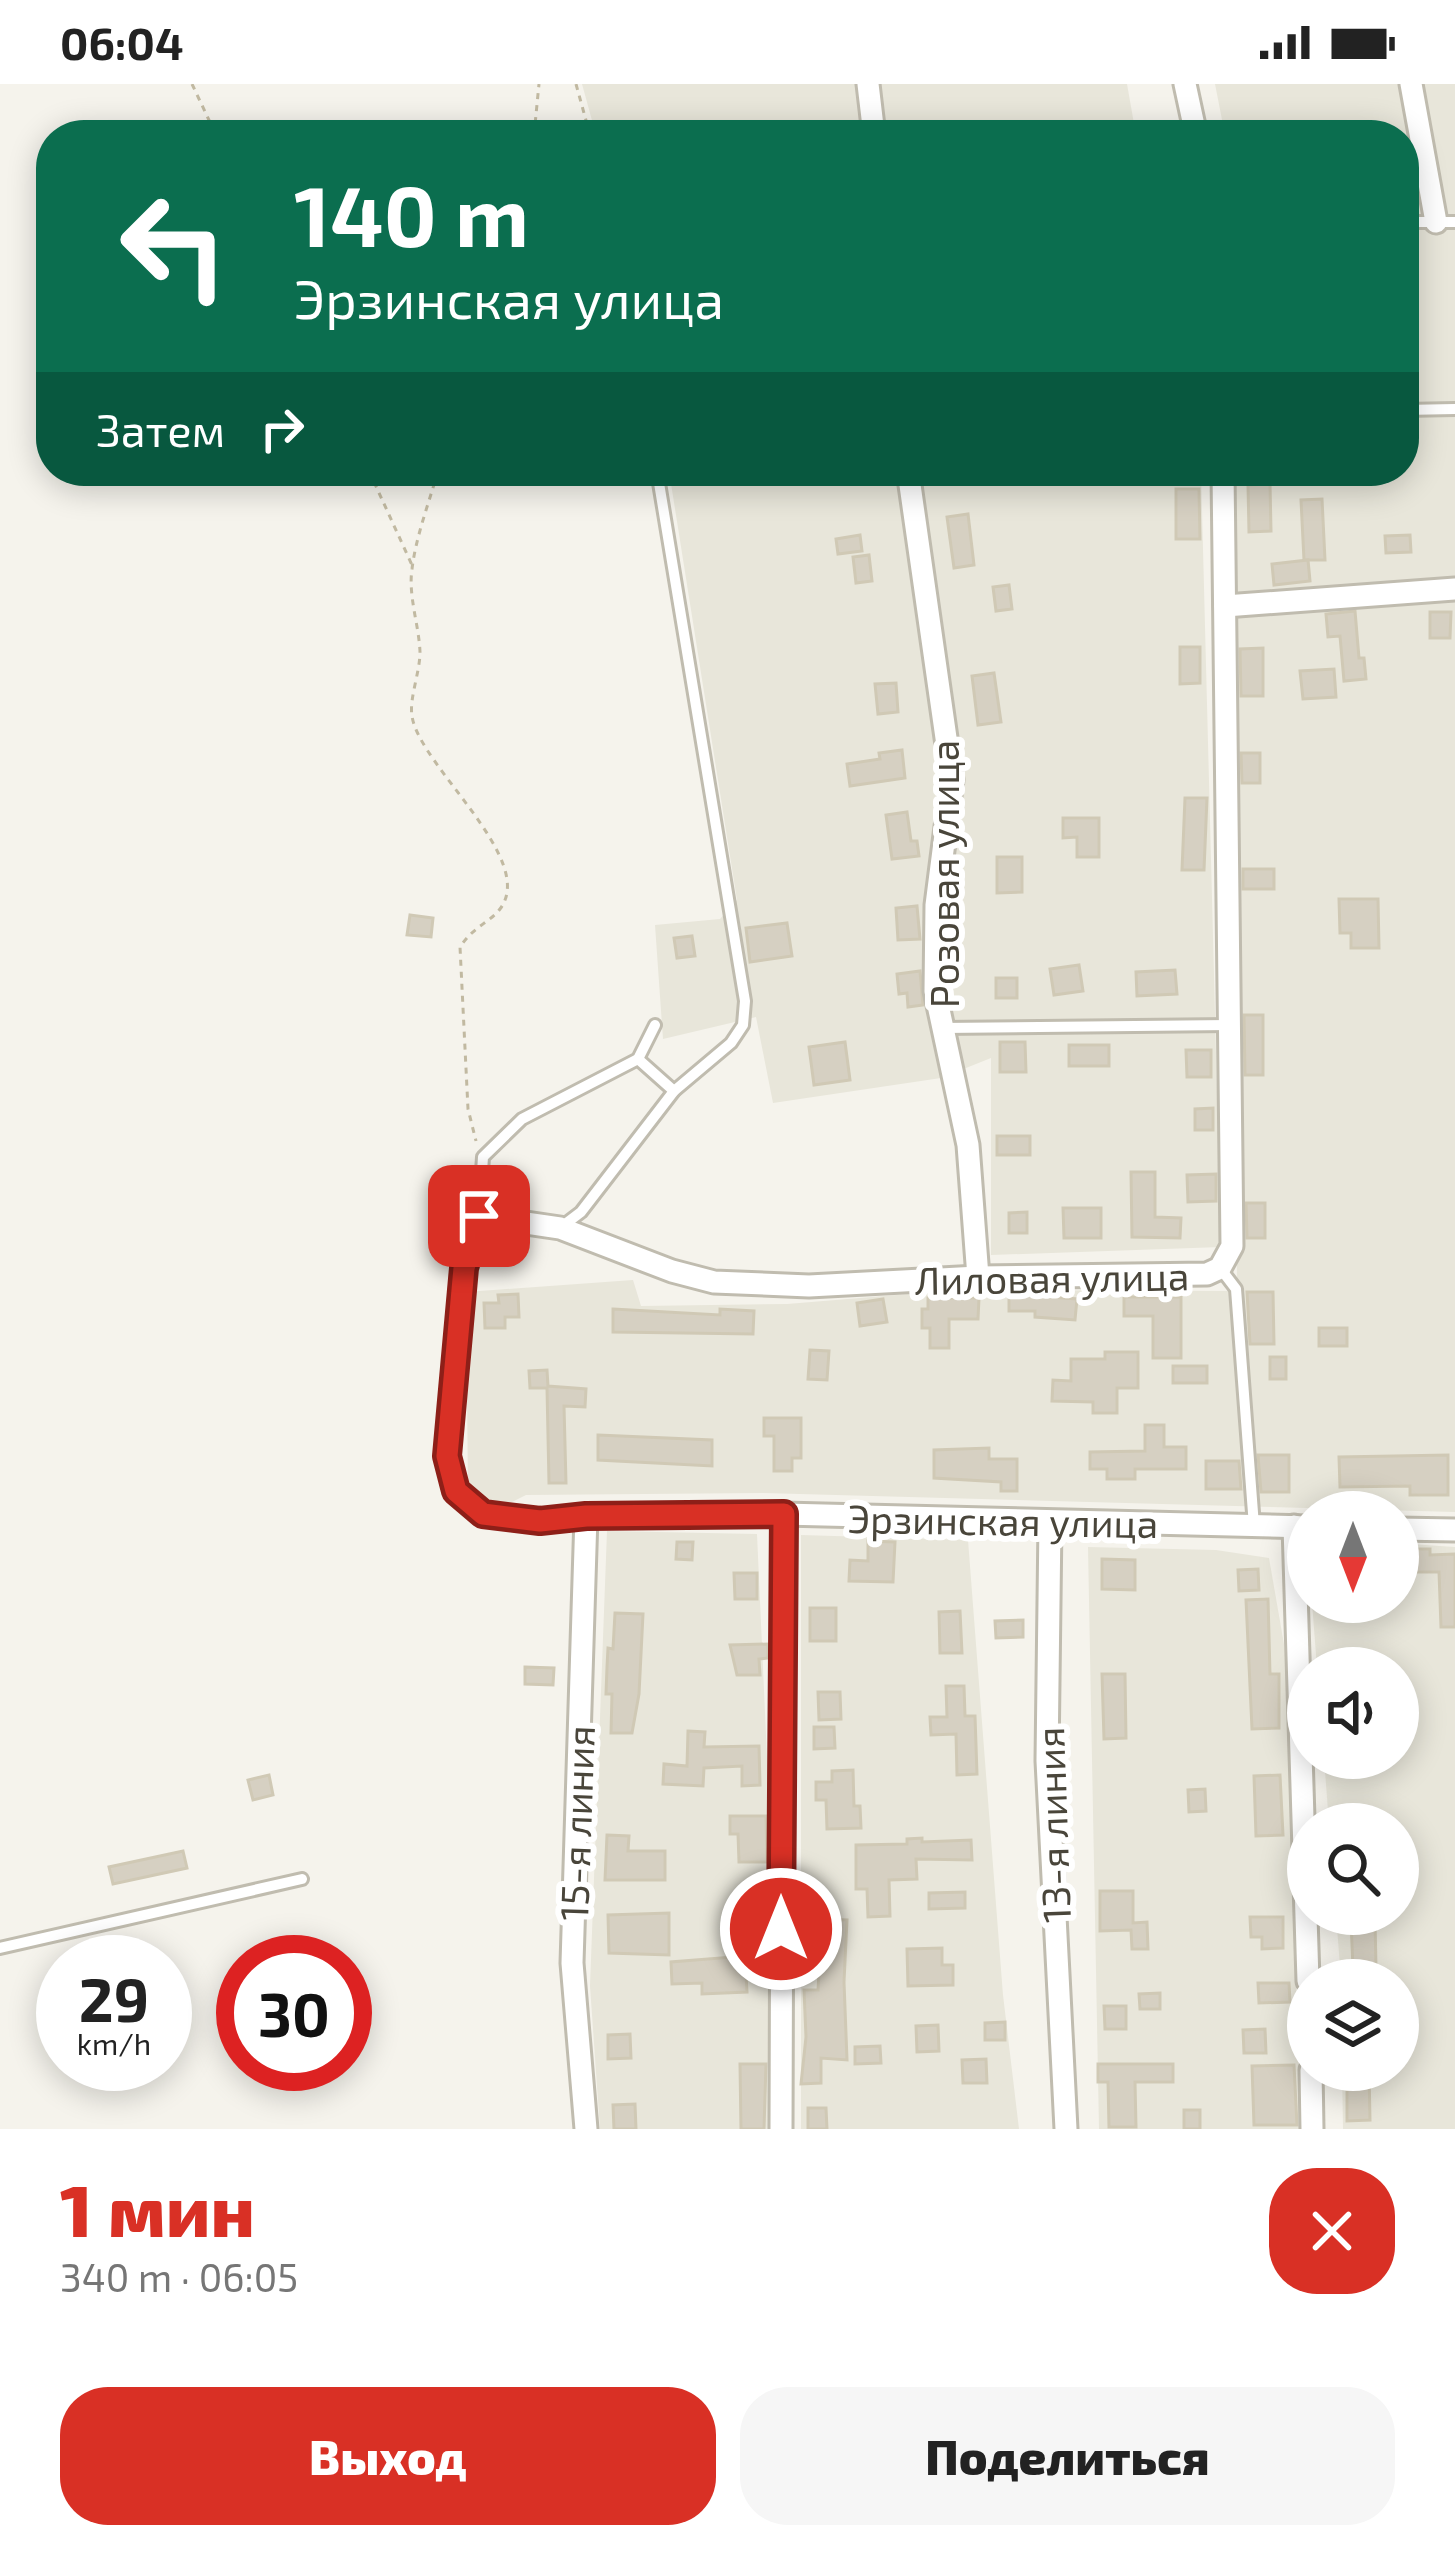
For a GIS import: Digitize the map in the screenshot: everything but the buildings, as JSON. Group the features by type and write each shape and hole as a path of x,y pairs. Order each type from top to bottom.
{"street":[{"path":"868,84 872,120"},
{"path":"1185,84 1193,120"},
{"path":"1411,84 1446,222"},
{"name":"Розовая улица","path":"910,486 952,780 937,905 935,991 968,1145 978,1277"},
{"name":"Лиловая улица","path":"479,1216 560,1228 714,1282 809,1286 978,1277 1207,1274 1220,1268 1232,1246 1223,486"},
{"path":"1225,606 1455,589"},
{"name":"Эрзинская улица","path":"479,1216 464,1268 447,1456 456,1491 483,1514 540,1521 586,1516 784,1514 1287,1527"},
{"path":"782,2129 784,1514"},
{"name":"15-я линия","path":"586,1516 572,1963 586,2129"},
{"name":"13-я линия","path":"1050,1522 1047,1761 1066,2129"},
{"path":"1419,1529 1455,1530"},
{"path":"1302,1623 1308,1959"},
{"path":"1311,2091 1312,2129"}],"lane":[{"path":"1419,410 1455,409"},
{"path":"560,1228 581,1212 674,1091 731,1043 743,1025 746,1001 660,486"},
{"path":"942,1028 1230,1024"},
{"path":"479,1216 483,1156 522,1119 638,1059 655,1025"},
{"path":"638,1059 674,1091"},
{"path":"1220,1268 1236,1289 1253,1526"},
{"path":"0,1948 302,1879"}],"path":[{"path":"192,84 209,120"},
{"path":"535,120 539,84"},
{"path":"576,84 586,120"},
{"path":"376,486 412,566 420,650 411,713 422,745 499,856 508,886 500,909 472,928 460,946 469,1127 483,1156"},
{"path":"412,566 434,486"}],"shaded area":[{"path":"582,84 1127,84 1133,120 592,120"},
{"path":"1215,84 1455,84 1455,1512 1419,1511 1419,1491 1287,1491 1287,1507 763,1493 526,1495 512,1502 485,1503 468,1491 466,1292 633,1280 641,1306 787,1304 957,1290 1237,1291 1232,486 1419,486 1419,120 1222,120"},
{"path":"671,486 1201,486 1221,1247 991,1255 991,1058 941,1078 773,1103 756,1017 663,1039 655,925 720,919 737,900"},
{"path":"607,1531 757,1534 771,1847 774,2129 600,2129 590,1986"},
{"path":"801,1535 968,1540 1003,1995 1019,2129 801,2129"},
{"path":"1419,1545 1455,1547 1455,2129 1343,2129 1342,2091 1419,2091 1419,1959 1339,1959 1338,1935 1419,1935 1419,1803 1327,1803 1326,1779 1419,1779 1419,1647 1315,1647 1314,1623 1419,1623"},
{"path":"1088,1547 1216,1550 1269,1558 1285,1650 1290,1803 1287,1935 1295,1935 1295,1959 1287,1959 1287,2091 1300,2091 1301,2129 1099,2129"}],"route":[{"path":"479,1216 464,1268 447,1456 456,1491 483,1514 540,1521 586,1516 784,1514 781,1929"}]}
